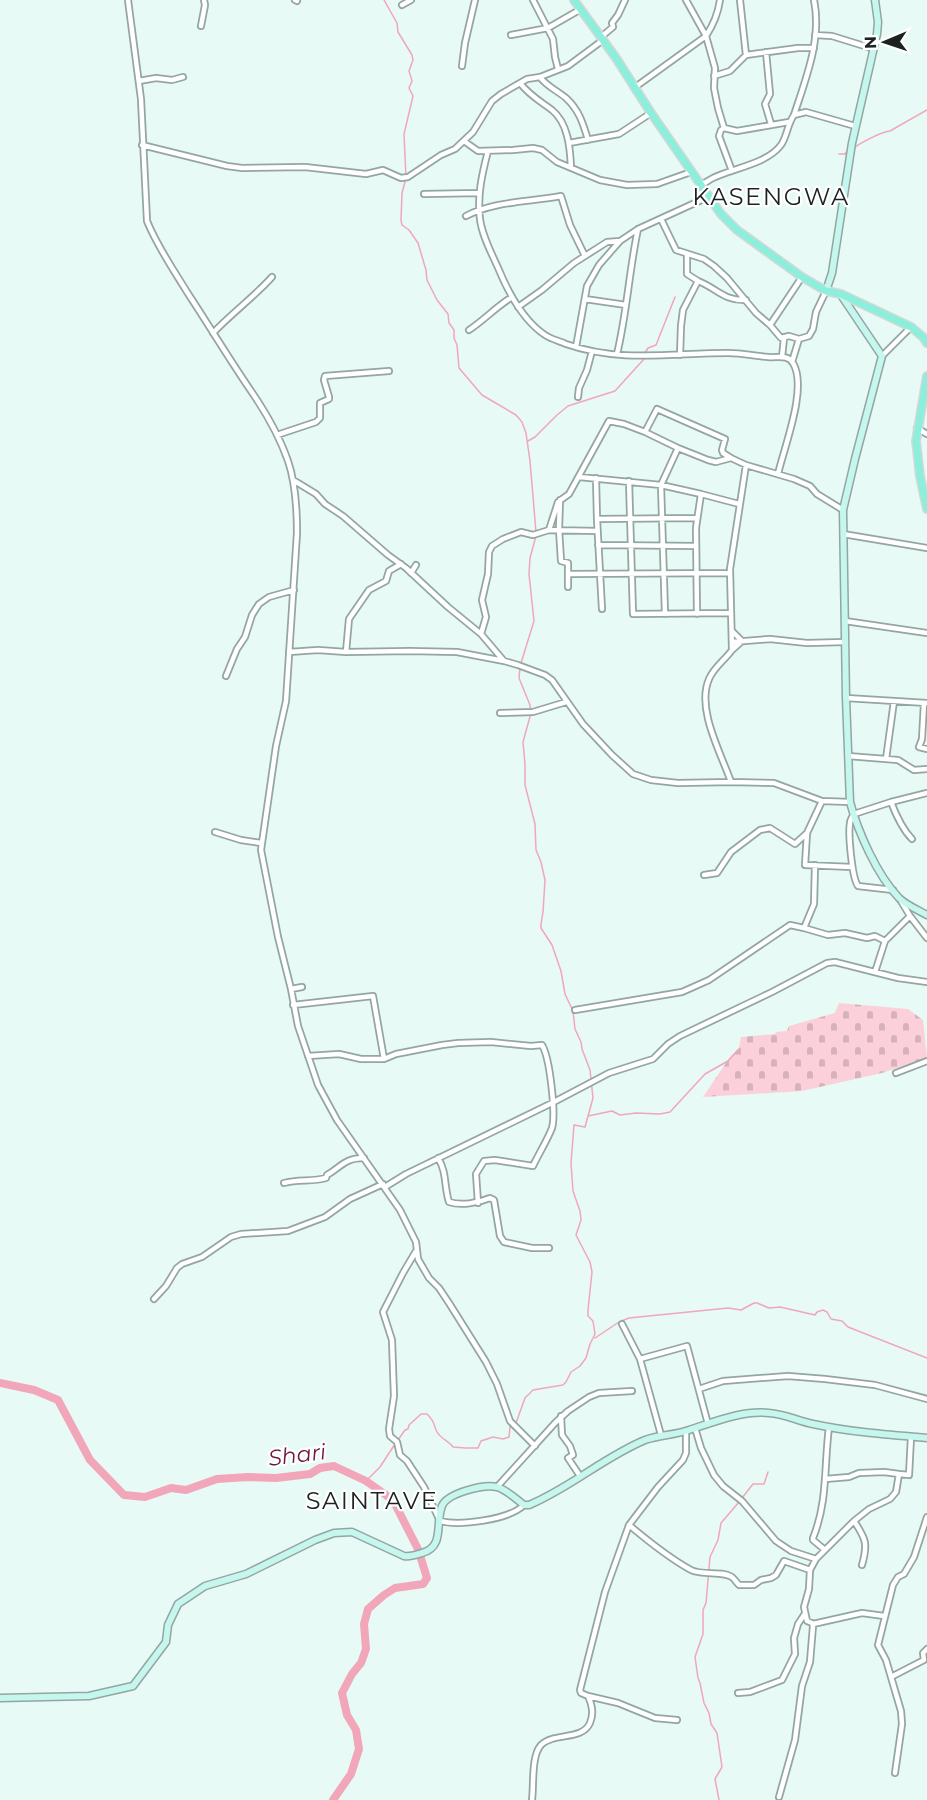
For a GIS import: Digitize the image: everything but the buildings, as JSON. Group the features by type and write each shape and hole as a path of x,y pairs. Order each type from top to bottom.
{"main road":[{"path":"574,0 708,197 737,230 802,277 826,291 841,294 911,327 924,337 927,343"},
{"path":"927,376 916,441 924,477 927,509"}],"street":[{"path":"128,0 139,81 147,220 213,333 263,407 277,435 293,480 297,513 286,700 276,746 261,850 298,1026 318,1085 337,1120 400,1210 416,1242 418,1259 486,1362 497,1384 510,1421 535,1446"},
{"path":"201,26 204,0"},
{"path":"402,5 411,0"},
{"path":"462,66 475,0"},
{"path":"533,0 553,39 558,69"},
{"path":"142,145 242,168 305,167 366,174 383,170 401,178 407,177 441,155 455,149 464,141 473,132 492,101 527,79 540,77 575,61 613,27 612,22 625,0"},
{"path":"686,0 706,36 715,68 714,88 724,128"},
{"path":"634,88 706,36 714,25 720,0"},
{"path":"740,0 746,55"},
{"path":"701,185 714,177 771,155 782,144 789,122 794,115 814,48 814,0"},
{"path":"661,219 676,250 704,259 714,266 778,336 799,339 809,336 832,273 855,126 874,50 878,22 875,0"},
{"path":"511,35 548,28 581,9"},
{"path":"815,35 832,36 874,50"},
{"path":"714,76 729,71 746,55 814,48"},
{"path":"766,52 770,94 765,104 771,124"},
{"path":"139,81 156,78 172,80 183,77"},
{"path":"540,77 576,109 582,118 588,140"},
{"path":"520,83 535,99 554,112 563,124 571,167"},
{"path":"794,115 806,112 855,126"},
{"path":"568,143 622,133 651,113"},
{"path":"724,128 737,131 789,122"},
{"path":"724,128 719,136 732,171"},
{"path":"464,141 478,151 533,148 542,150 557,162 600,180 627,185 657,184 691,172"},
{"path":"488,151 479,194 482,229 518,307 531,323 547,336 576,347 618,354 642,356 727,353 782,357 792,362 797,377 797,398 778,474"},
{"path":"424,194 479,194"},
{"path":"465,216 511,203 561,196 570,225 585,256"},
{"path":"576,347 587,286 599,265 620,241 638,229 708,197"},
{"path":"618,354 638,229"},
{"path":"518,307 585,256 607,242 620,241"},
{"path":"687,254 687,274 709,285 729,299 746,300"},
{"path":"213,333 236,309 257,294 272,277"},
{"path":"770,325 802,277"},
{"path":"680,355 683,310 698,281"},
{"path":"841,294 882,356"},
{"path":"468,330 481,322 497,306 512,297"},
{"path":"585,299 626,305"},
{"path":"911,327 882,356 843,510 846,698 850,802 854,814 872,858 927,938"},
{"path":"782,357 784,338"},
{"path":"792,362 799,339"},
{"path":"578,397 592,351"},
{"path":"277,435 320,419 320,403 329,397 324,380 326,376 389,371"},
{"path":"645,432 657,409 724,439 723,453 731,458 810,486 817,494 843,510"},
{"path":"549,530 558,502 569,494 609,421 645,432 708,460 716,462 731,458"},
{"path":"917,428 927,434"},
{"path":"665,614 661,485 678,448"},
{"path":"732,650 730,573 746,465"},
{"path":"579,477 661,485 739,504"},
{"path":"596,478 602,609"},
{"path":"293,480 316,494 325,504 401,564 481,634 504,662"},
{"path":"629,481 633,614 730,613"},
{"path":"698,614 696,546 701,494"},
{"path":"560,500 561,561 568,563 567,587"},
{"path":"597,519 697,518"},
{"path":"481,634 486,617 482,600 488,574 489,552 492,546 521,532 536,535 549,530 597,531"},
{"path":"843,534 927,548"},
{"path":"598,545 696,546"},
{"path":"346,652 349,619 369,590 386,581 389,571 401,564"},
{"path":"411,573 416,565"},
{"path":"567,574 730,573"},
{"path":"226,676 259,604 269,597 294,590"},
{"path":"845,621 927,633"},
{"path":"732,631 742,641"},
{"path":"732,642 770,639 807,643 845,642"},
{"path":"731,782 709,724 707,682 742,641"},
{"path":"289,652 318,650 456,652 520,666 552,680 566,702 594,736 633,774 651,780 678,783 774,783 822,801 850,802"},
{"path":"846,698 926,703 919,747 927,749"},
{"path":"886,759 894,701"},
{"path":"500,713 531,712 566,702"},
{"path":"848,756 898,760 914,770 927,769"},
{"path":"894,891 858,886 852,867 849,824 854,814 927,792"},
{"path":"822,801 807,833 805,865 852,867"},
{"path":"891,802 901,824 912,839"},
{"path":"704,875 717,873 731,852 760,830 771,828 795,844 807,833"},
{"path":"215,832 261,843"},
{"path":"804,928 814,904 815,865"},
{"path":"900,899 927,915"},
{"path":"875,972 885,940 910,916"},
{"path":"575,1010 682,992 709,980 790,925 828,935 844,933 867,938 875,936 885,940"},
{"path":"154,1299 166,1286 177,1268 202,1257 231,1237 241,1234 288,1231 324,1217 350,1199 384,1186 533,1110 552,1103 609,1072 652,1059 680,1036 827,963 836,962 898,978 927,982"},
{"path":"291,989 302,987"},
{"path":"293,1005 373,996 384,1059"},
{"path":"308,1056 339,1054 362,1059 384,1059 396,1054 458,1043 542,1045 547,1056 552,1085 552,1126 533,1166 495,1160 484,1161 476,1174 478,1203"},
{"path":"896,1073 927,1061"},
{"path":"284,1183 326,1178 344,1162 364,1158"},
{"path":"438,1158 445,1175 449,1202 453,1204 478,1203 490,1198 494,1200 500,1236 504,1242 532,1248 549,1248"},
{"path":"416,1251 383,1312 392,1340 393,1405 389,1429 391,1438 397,1442 400,1455 424,1487 440,1521 449,1524 499,1518 513,1513 601,1462 644,1441 722,1419 768,1413 786,1415 829,1427 927,1438"},
{"path":"622,1324 640,1359 662,1435"},
{"path":"640,1359 687,1346 708,1424"},
{"path":"699,1389 723,1381 788,1376 825,1378 875,1385 927,1399"},
{"path":"497,1487 561,1416 599,1393 632,1391"},
{"path":"561,1416 562,1435 573,1455 568,1458 580,1476"},
{"path":"825,1550 813,1538 823,1507 829,1427"},
{"path":"695,1428 701,1448 714,1475 723,1486 741,1500 776,1541 791,1551 816,1559"},
{"path":"677,1720 655,1718 618,1703 581,1693 605,1592 629,1525 658,1487 683,1461 686,1453 686,1431"},
{"path":"825,1479 849,1477 859,1473 884,1472 909,1475 911,1437"},
{"path":"884,1616 862,1613 813,1624 807,1621 804,1607 809,1589 810,1570 816,1559 854,1521 869,1509 890,1499 896,1492 899,1474"},
{"path":"0,1698 89,1696 133,1686 166,1642 168,1625 178,1604 205,1586 246,1574 334,1533 352,1532 410,1557 429,1551 435,1544 442,1506 449,1497 479,1488 497,1487 505,1490 524,1505"},
{"path":"895,1773 902,1711 886,1659 878,1645 893,1585 898,1577 904,1574 914,1557 927,1519"},
{"path":"854,1521 866,1545 862,1565"},
{"path":"629,1525 650,1543 692,1570 726,1574 733,1577 739,1585 754,1585 776,1575 784,1561 810,1570"},
{"path":"738,1694 782,1680 795,1654 794,1638 798,1624 804,1615"},
{"path":"779,1797 795,1740 802,1686 810,1662 813,1624"},
{"path":"927,1649 923,1653 927,1664"},
{"path":"891,1677 924,1658"},
{"path":"532,1800 537,1751 550,1739 585,1730 592,1718 593,1706 588,1696"}],"green space":[{"path":"839,1003 908,1009 923,1020 927,1058 882,1073 802,1091 703,1097 730,1057 739,1048 741,1037 787,1031 789,1026 835,1013"}],"waterway":[{"path":"384,0 413,60 409,71 412,81 409,88 413,96 404,134 406,178 402,193 402,225 409,230 418,243 427,280 437,300 448,314 449,323 454,330 459,368 482,395 516,415 522,422 530,461 536,532"},
{"path":"854,148 927,110"},
{"path":"839,154 845,154 848,150"},
{"path":"645,353 648,348 656,345 675,297"},
{"path":"528,441 568,406 615,391 644,359"},
{"path":"521,663 534,621 529,574 530,558 536,536"},
{"path":"516,1423 525,1398 533,1390 563,1385 566,1382 571,1372 586,1358 595,1334 593,1321 588,1316 592,1272 590,1262 576,1235 581,1220 573,1191 571,1163 574,1125 585,1127 593,1098 590,1070 575,1029 573,1011 565,994 561,971 552,945 541,928 545,880 536,850 535,824 525,785 523,742 531,713 519,678 520,668"},
{"path":"588,1116 612,1111 620,1115 670,1112 705,1074 728,1061 738,1050"},
{"path":"595,1338 629,1318 728,1308 741,1310 757,1303 769,1308 780,1307 815,1315 823,1310 831,1319 842,1321 848,1327 927,1358"},
{"name":"Shari","path":"0,1383 34,1390 58,1400 90,1460 124,1495 145,1497 171,1488 186,1490 217,1479 276,1478 310,1474 320,1468 334,1466 366,1481 395,1504 418,1549 427,1578 423,1584 395,1588 368,1609 364,1624 366,1649 361,1663 342,1693 347,1715 356,1730 359,1749 351,1774 333,1800"},
{"path":"398,1440 421,1414 427,1414 439,1434 453,1447 478,1448 481,1441 493,1437 503,1439 509,1437 512,1426"},
{"path":"366,1481 380,1467 395,1444"},
{"path":"742,1498 753,1484 764,1484 768,1472"},
{"path":"719,1800 715,1779 722,1767 717,1733 711,1724 704,1703 695,1657 703,1634 703,1610 706,1603 710,1557 718,1540 721,1523 739,1502"}],"district":[{"name":"KASENGWA","path":"771,196"},
{"name":"SAINTAVE","path":"372,1500"}]}
